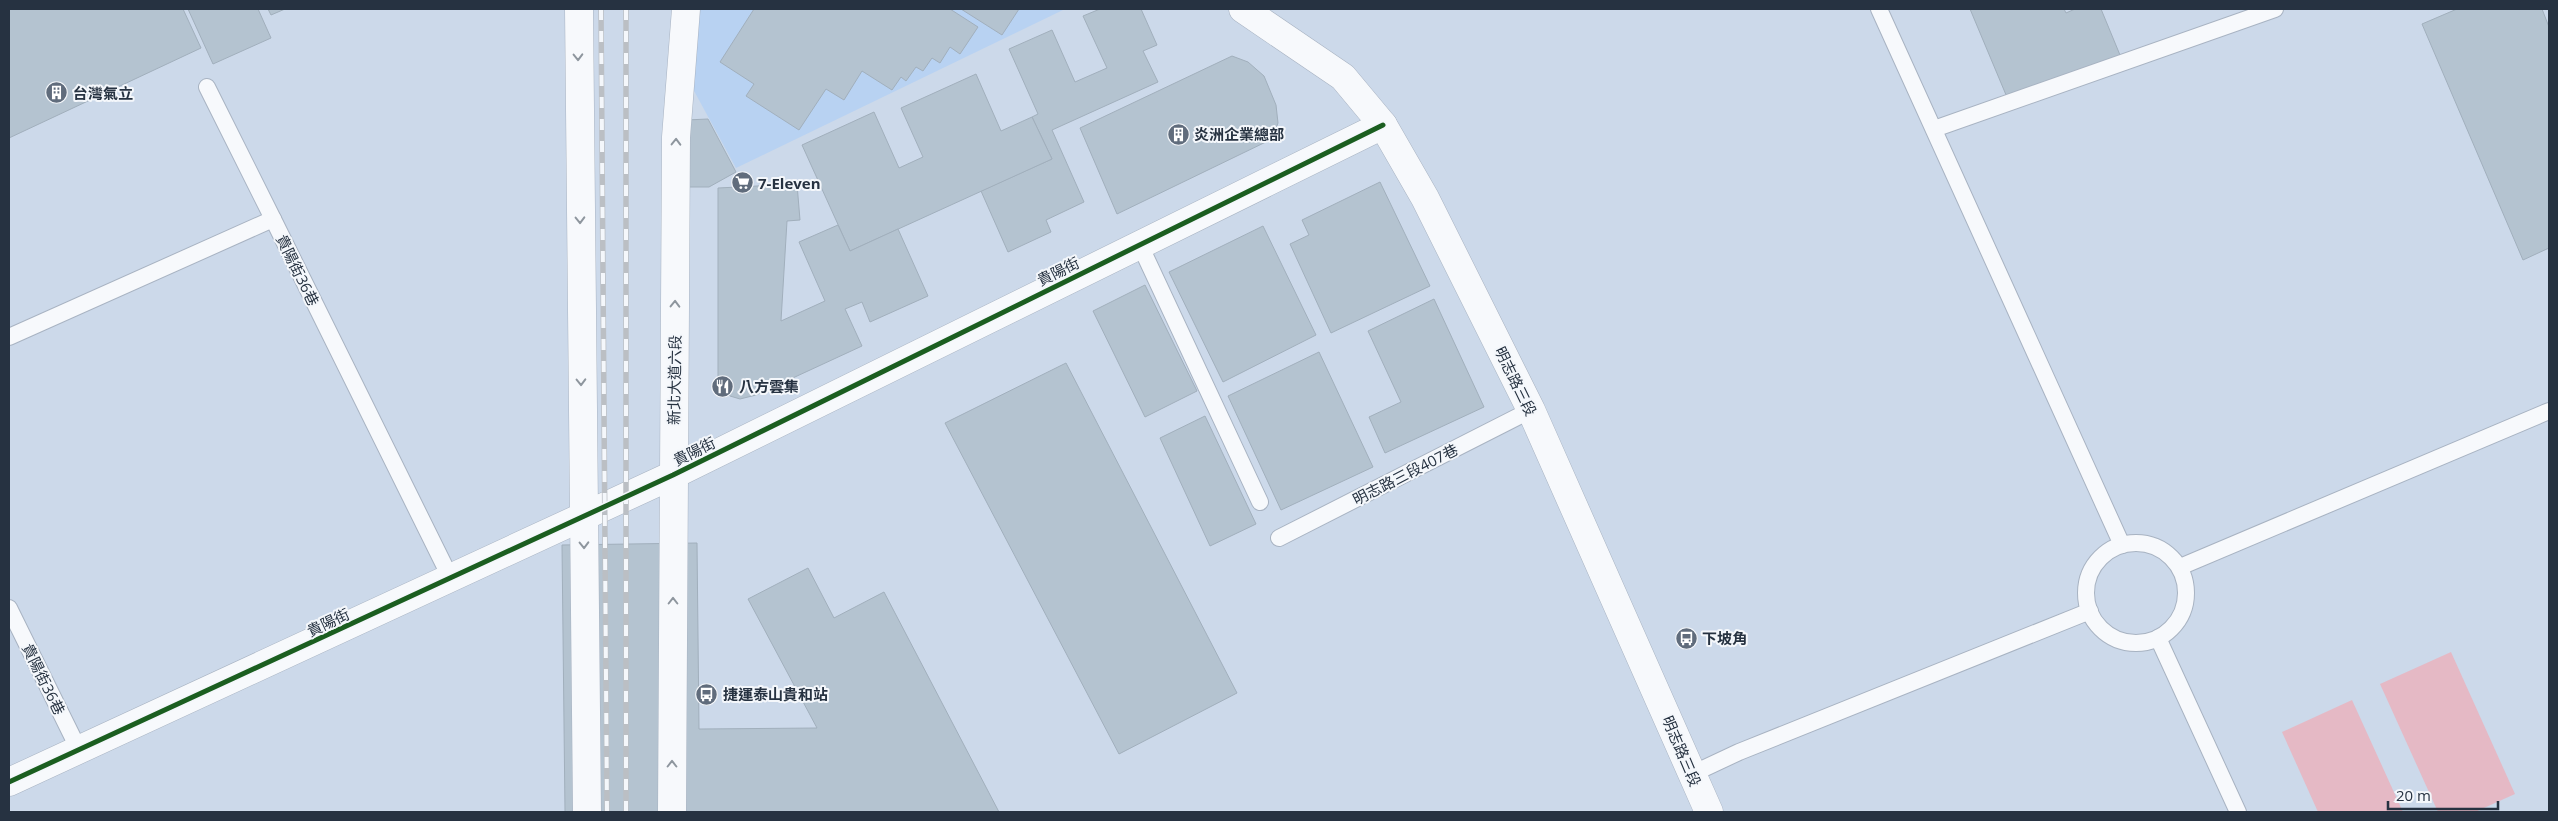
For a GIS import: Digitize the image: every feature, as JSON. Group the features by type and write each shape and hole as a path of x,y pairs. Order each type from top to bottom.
{"main road":[{"path":"579,9 586,812"},
{"name":"新北大道六段","path":"672,812 676,137 686,9"},
{"name":"明志路三段","path":"1243,9 1343,77 1383,125 1426,198 1531,410 1709,812"},
{"name":"貴陽街","path":"9,782 673,475 1383,125"}],"lane":[{"path":"1879,9 2122,545"},
{"path":"1934,130 2275,9"},
{"path":"207,87 273,219"},
{"name":"貴陽街36巷","path":"9,337 273,219 451,579"},
{"path":"1140,245 1260,502"},
{"name":"明志路三段407巷","path":"1279,538 1531,410"},
{"path":"2180,567 2549,410"},
{"path":"2139,543 2154,546 2169,554 2180,567 2185,582 2186,599 2182,615 2172,629 2158,638 2143,643 2126,642 2110,636 2098,625 2090,611 2086,594 2089,579 2096,564 2108,552 2122,545 2139,543"},
{"name":"貴陽街36巷","path":"9,608 79,750"},
{"path":"1692,774 1739,752 2090,611"},
{"path":"2158,638 2238,812"}],"shaded area":[{"path":"691,9 1065,9 736,168 693,89"},
{"path":"2451,652 2515,794 2475,812 2438,812 2380,684"},
{"path":"2352,700 2403,812 2318,812 2282,732"}],"building":[{"name":"台灣氣立","path":"9,9 183,9 201,48 9,138"},
{"path":"188,9 258,9 271,38 213,64"},
{"path":"268,9 285,9 271,15"},
{"path":"754,9 950,9 978,27 960,54 950,47 940,63 932,58 923,71 916,67 906,81 901,77 892,90 862,71 844,100 826,89 799,130 746,96 754,84 720,62"},
{"path":"961,9 1019,9 1002,35"},
{"path":"1100,9 1141,9 1157,45 1143,51 1158,82 1052,130 1084,202 1046,220 1051,232 1008,252 981,191 1052,159 1032,117 1038,114 1009,49 1052,30 1075,82 1107,68 1083,16"},
{"path":"1970,9 2064,9 2066,13 2075,9 2101,9 2120,55 2009,102"},
{"path":"2457,9 2542,9 2549,27 2549,248 2523,260 2422,24"},
{"name":"炎洲企業總部","path":"1232,56 1248,62 1264,76 1276,105 1278,123 1272,139 1117,214 1080,128"},
{"path":"976,74 1001,131 1032,117 1052,159 850,251 802,145 874,112 899,168 923,157 901,108"},
{"path":"708,119 736,172 709,187 685,187 686,120"},
{"path":"1380,182 1430,286 1331,333 1290,244 1309,235 1302,220"},
{"path":"797,184 800,220 787,221 781,321 825,301 799,242 838,225 850,251 898,229 928,296 870,322 862,302 845,309 862,346 756,395 740,399 730,396 723,389 718,379 718,188"},
{"path":"1263,226 1316,335 1223,382 1169,272"},
{"path":"1145,285 1197,391 1145,417 1093,311"},
{"path":"1434,299 1484,407 1385,453 1369,417 1401,402 1368,331"},
{"path":"1319,352 1373,467 1281,510 1228,396"},
{"path":"1066,363 1237,693 1119,754 945,423"},
{"path":"1205,416 1256,524 1210,546 1160,438"},
{"path":"697,543 699,729 817,728 748,599 808,568 834,618 884,592 999,812 565,812 562,545"}],"railway":[{"path":"601,9 607,812"},
{"path":"626,9 626,812"}],"cycle path":[{"path":"9,782 673,475 1383,125"}],"place":[{"name":"台灣氣立","path":"57,93"},
{"name":"炎洲企業總部","path":"1178,134"},
{"name":"7-Eleven","path":"742,183"},
{"name":"八方雲集","path":"723,386"},
{"name":"下坡角","path":"1686,638"},
{"name":"捷運泰山貴和站","path":"707,694"}]}
